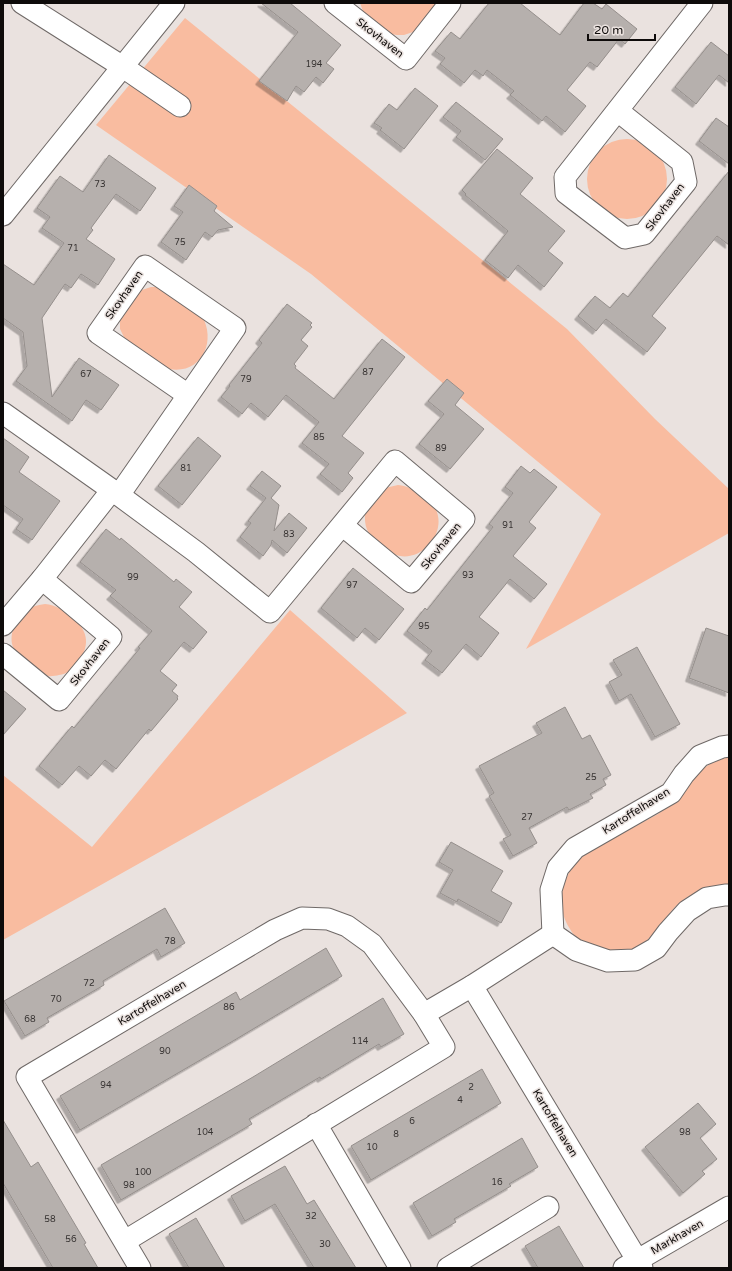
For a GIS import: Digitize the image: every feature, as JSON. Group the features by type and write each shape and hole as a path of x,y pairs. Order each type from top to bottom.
{"street":[{"path":"22,3 180,106"},
{"path":"3,215 174,3"},
{"name":"Skovhaven","path":"335,3 406,59 450,3"},
{"name":"Skovhaven","path":"618,111 682,162 686,182 644,234 625,238 566,193 565,177 618,111 697,5"},
{"name":"Skovhaven","path":"3,625 115,492 188,395 235,328 145,266 98,333 188,395"},
{"name":"Skovhaven","path":"3,413 115,492 196,552 270,612 394,461 464,518 411,582 342,525"},
{"name":"Skovhaven","path":"3,654 59,700 111,637 42,579"},
{"name":"Kartoffelhaven","path":"553,934 551,890 558,868 575,848 670,793 700,756 722,747 729,746"},
{"path":"424,1014 472,986 553,934 576,950 608,961 635,960 656,948 687,911 707,898 725,894 729,895"},
{"name":"Kartoffelhaven","path":"125,1241 444,1047 424,1014 372,944 347,926 328,919 302,918 275,930 27,1077 140,1268"},
{"name":"Kartoffelhaven","path":"472,986 634,1266"},
{"path":"316,1124 400,1268"},
{"path":"448,1268 548,1207"},
{"name":"Markhaven","path":"634,1266 729,1207"}],"shaded area":[{"path":"360,3 440,3 416,31 404,35 397,35 390,34 364,14"},
{"path":"185,18 567,329 655,419 729,489 729,533 526,649 601,514 311,274 96,125"},
{"path":"627,139 642,142 655,151 664,164 667,179 664,194 655,207 642,216 627,219 612,216 599,207 590,194 587,179 590,164 599,151 612,142"},
{"path":"151,287 158,287 202,316 208,336 207,346 197,362 190,367 180,370 164,368 126,341 120,329 120,316 139,291"},
{"path":"398,485 411,489 428,501 434,506 438,516 438,526 430,544 422,551 413,555 403,556 390,553 370,535 365,523 365,512 385,488"},
{"path":"45,604 53,605 59,608 78,622 85,634 86,639 86,645 81,658 71,670 67,673 54,676 44,675 23,658 14,649 12,644 12,633 14,627 24,612 30,608"},
{"path":"290,610 407,713 3,940 3,775 92,847"},
{"path":"729,757 729,886 699,892 683,900 674,908 652,935 635,949 624,952 608,953 580,941 570,929 562,909 563,888 566,878 578,860 586,853 658,814 670,805 699,771 710,764"}],"building":[{"path":"261,3 290,3 341,45 326,63 334,69 323,83 316,77 304,92 296,86 287,101 259,81 298,32"},
{"path":"489,3 520,3 560,35 584,3 593,3 602,9 606,4 637,29 625,44 619,39 597,67 590,62 567,90 586,106 565,132 546,116 542,121 510,95 514,91 487,70 483,76 475,70 464,83 440,64 445,58 435,51 451,32 460,39"},
{"path":"711,42 729,56 729,83 719,75 696,104 675,87"},
{"path":"415,88 438,106 404,149 380,130 382,128 374,123 389,104 397,110"},
{"path":"456,102 503,139 485,160 456,137 461,131 443,117"},
{"path":"716,118 729,127 729,164 699,141"},
{"path":"497,149 533,178 520,194 565,231 548,251 563,263 544,287 518,265 508,278 485,260 508,231 465,195 466,194 462,190"},
{"path":"109,155 156,188 140,211 116,194 91,228 93,230 86,239 115,259 98,285 81,274 71,288 65,284 42,318 52,397 79,358 119,385 101,410 86,400 72,421 16,381 27,366 23,332 3,318 3,264 34,285 64,243 42,228 50,217 37,208 60,176 83,192"},
{"path":"729,171 729,245 717,236 652,316 666,328 647,352 606,319 596,331 578,316 595,296 610,308 623,293 628,297"},
{"path":"189,185 217,206 214,211 233,227 218,230 212,237 205,232 186,260 161,242 183,212 174,206"},
{"path":"287,304 312,323 310,325 312,327 301,340 308,346 294,364 296,366 295,368 334,399 382,339 405,357 342,436 364,453 348,473 353,478 342,492 320,474 329,464 302,443 319,422 286,395 268,417 251,403 242,414 221,397 262,343 259,340"},
{"path":"447,379 464,393 455,405 484,429 450,469 419,444 444,414 428,401"},
{"path":"198,437 221,456 182,505 158,486"},
{"path":"3,438 29,457 19,472 60,501 32,540 16,529 23,519 3,505"},
{"path":"521,466 530,473 534,469 557,487 529,522 536,528 513,556 547,584 534,599 510,579 479,617 499,633 481,657 466,644 442,673 425,660 432,651 407,631 425,608 427,610 493,527 489,524 513,493 505,487"},
{"path":"262,471 281,486 271,498 279,505 274,531 289,513 307,528 287,553 272,540 271,545 263,556 240,537 251,523 248,521 266,498 250,486"},
{"path":"106,529 120,540 121,538 174,582 176,579 192,592 179,607 207,632 193,649 184,642 160,671 177,685 172,691 178,696 178,699 151,731 149,729 116,769 105,760 91,776 79,766 62,785 39,766 72,726 74,728 140,648 138,647 152,631 110,596 116,590 80,562"},
{"path":"353,568 404,609 379,640 365,628 357,638 321,608"},
{"path":"706,628 729,636 729,693 689,678"},
{"path":"637,647 680,724 655,737 631,694 619,701 609,682 622,675 613,660"},
{"path":"3,690 26,709 3,735"},
{"path":"565,707 582,739 590,735 611,775 603,779 606,785 590,794 593,798 569,810 567,807 529,828 537,843 513,856 503,839 511,835 489,796 494,793 479,766 542,733 536,723"},
{"path":"451,842 503,871 491,891 512,903 501,923 458,899 457,902 440,893 453,870 439,862"},
{"path":"165,908 185,943 161,957 157,949 103,981 104,985 47,1018 49,1022 25,1036 4,1001"},
{"path":"326,948 342,976 80,1130 60,1096 236,992 240,1000"},
{"path":"383,998 404,1034 381,1047 379,1044 321,1079 320,1077 249,1119 252,1124 121,1200 101,1165 253,1077"},
{"path":"482,1069 501,1103 371,1180 351,1146"},
{"path":"698,1103 716,1124 700,1138 717,1159 702,1171 705,1174 683,1193 645,1147"},
{"path":"3,1120 31,1167 38,1162 86,1243 84,1244 98,1268 53,1268 3,1183"},
{"path":"522,1138 538,1167 509,1184 511,1186 454,1219 456,1222 432,1236 413,1203"},
{"path":"285,1166 307,1204 314,1200 356,1268 314,1268 275,1204 245,1221 231,1196"},
{"path":"196,1218 225,1268 189,1268 169,1234"},
{"path":"559,1226 584,1268 538,1268 525,1246"}]}
